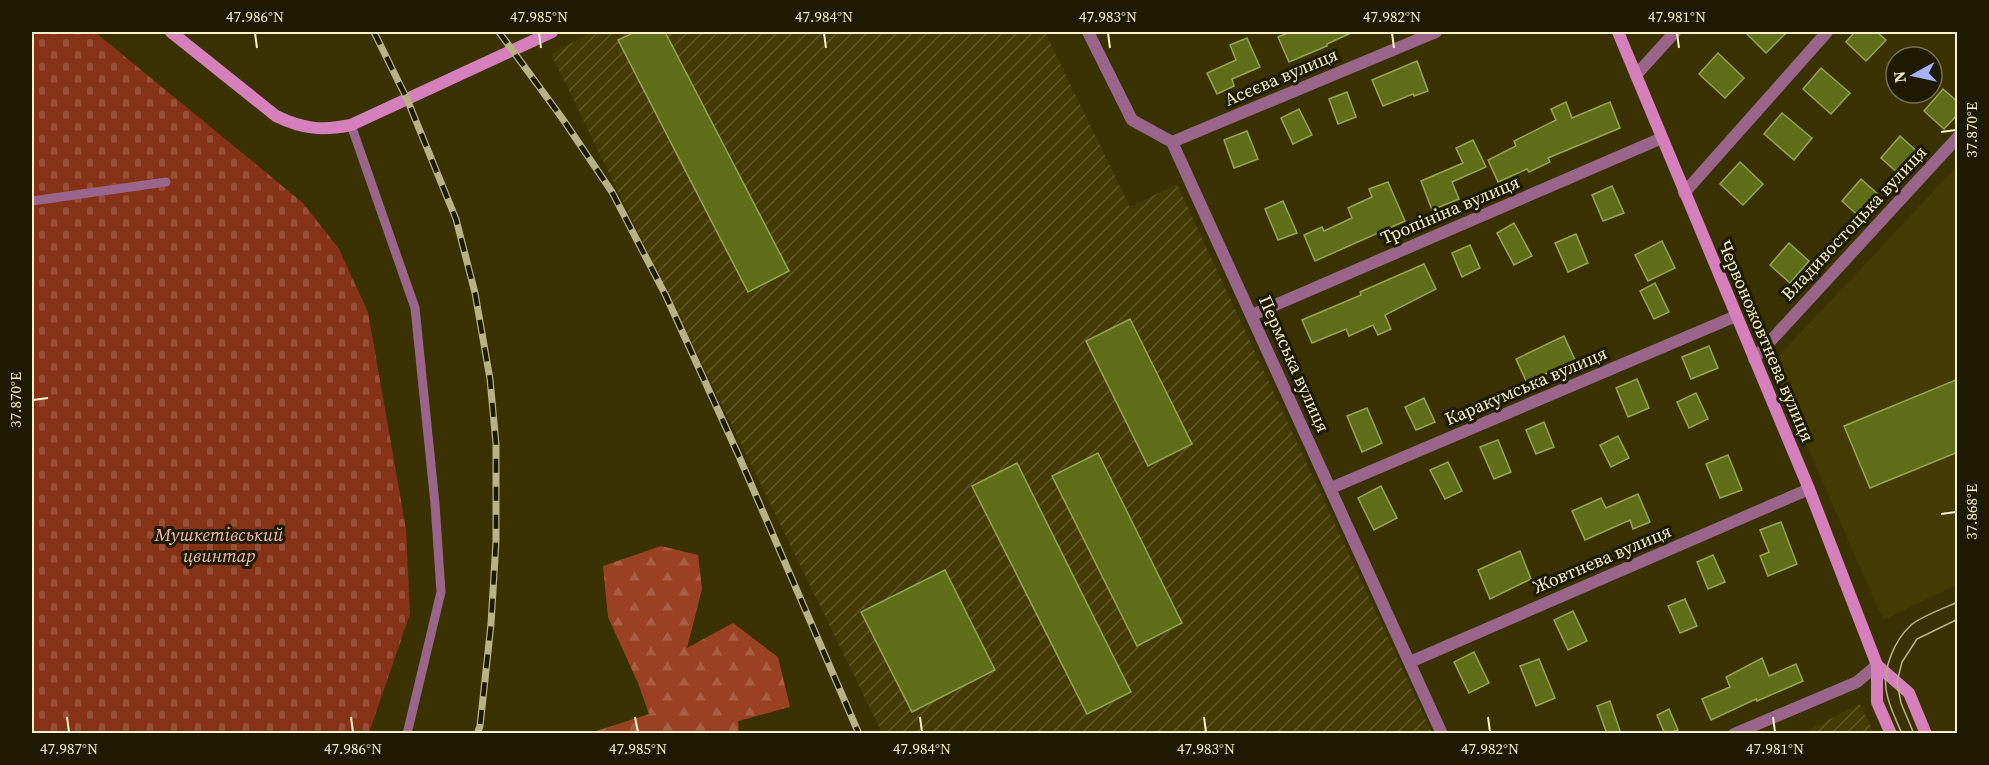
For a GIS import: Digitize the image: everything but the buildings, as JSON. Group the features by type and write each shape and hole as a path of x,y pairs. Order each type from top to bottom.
{"main road":[{"path":"171,32 276,116 312,128 330,129 351,125 552,32"},
{"name":"Червоножовтнева вулиця","path":"1618,32 1809,489 1877,665 1877,702 1891,734"},
{"name":"Червоножовтнева вулиця","path":"1877,665 1909,693 1926,734"}],"street":[{"path":"1088,32 1132,120 1173,142"},
{"name":"Асєєва вулиця","path":"1173,142 1436,32"},
{"path":"1636,75 1675,32"},
{"path":"1684,193 1827,32"},
{"name":"Владивостоцька вулиця","path":"1754,359 1958,137"},
{"name":"Тропініна вулиця","path":"1252,315 1662,138"},
{"name":"Пермська вулиця","path":"1173,142 1442,734"},
{"name":"Каракумська вулиця","path":"1330,488 1736,316"},
{"name":"Жовтнева вулиця","path":"1410,662 1809,489"},
{"path":"1734,734 1857,682 1877,665"}],"lane":[{"path":"351,125 415,308 435,504 441,592 407,734"},
{"path":"32,201 166,182"}],"shaded area":[{"path":"592,32 1045,32 1130,207 1177,184 1432,733 882,733 551,54"},
{"path":"1957,166 1957,585 1883,620 1771,364"},
{"path":"1860,704 1874,733 1803,733"}],"green space":[{"name":"Мушкетівський цвинтар","path":"32,32 95,32 303,203 339,249 368,312 406,529 410,614 369,733 32,733"},
{"path":"661,546 698,555 702,589 687,648 733,623 778,657 790,707 738,721 739,733 590,733 649,714 638,683 608,617 603,566"}],"tram line":[{"path":"1902,734 1890,706 1886,689 1886,672 1891,654 1911,625 1927,615 1958,602"},
{"path":"1914,734 1901,703 1897,682 1902,662 1917,639 1958,619"}],"railway":[{"path":"374,32 407,99 456,219 475,293 490,379 496,444 496,541 491,624 480,726 477,734"},
{"path":"499,32 562,118 612,192 666,296 738,454 859,734"}]}
